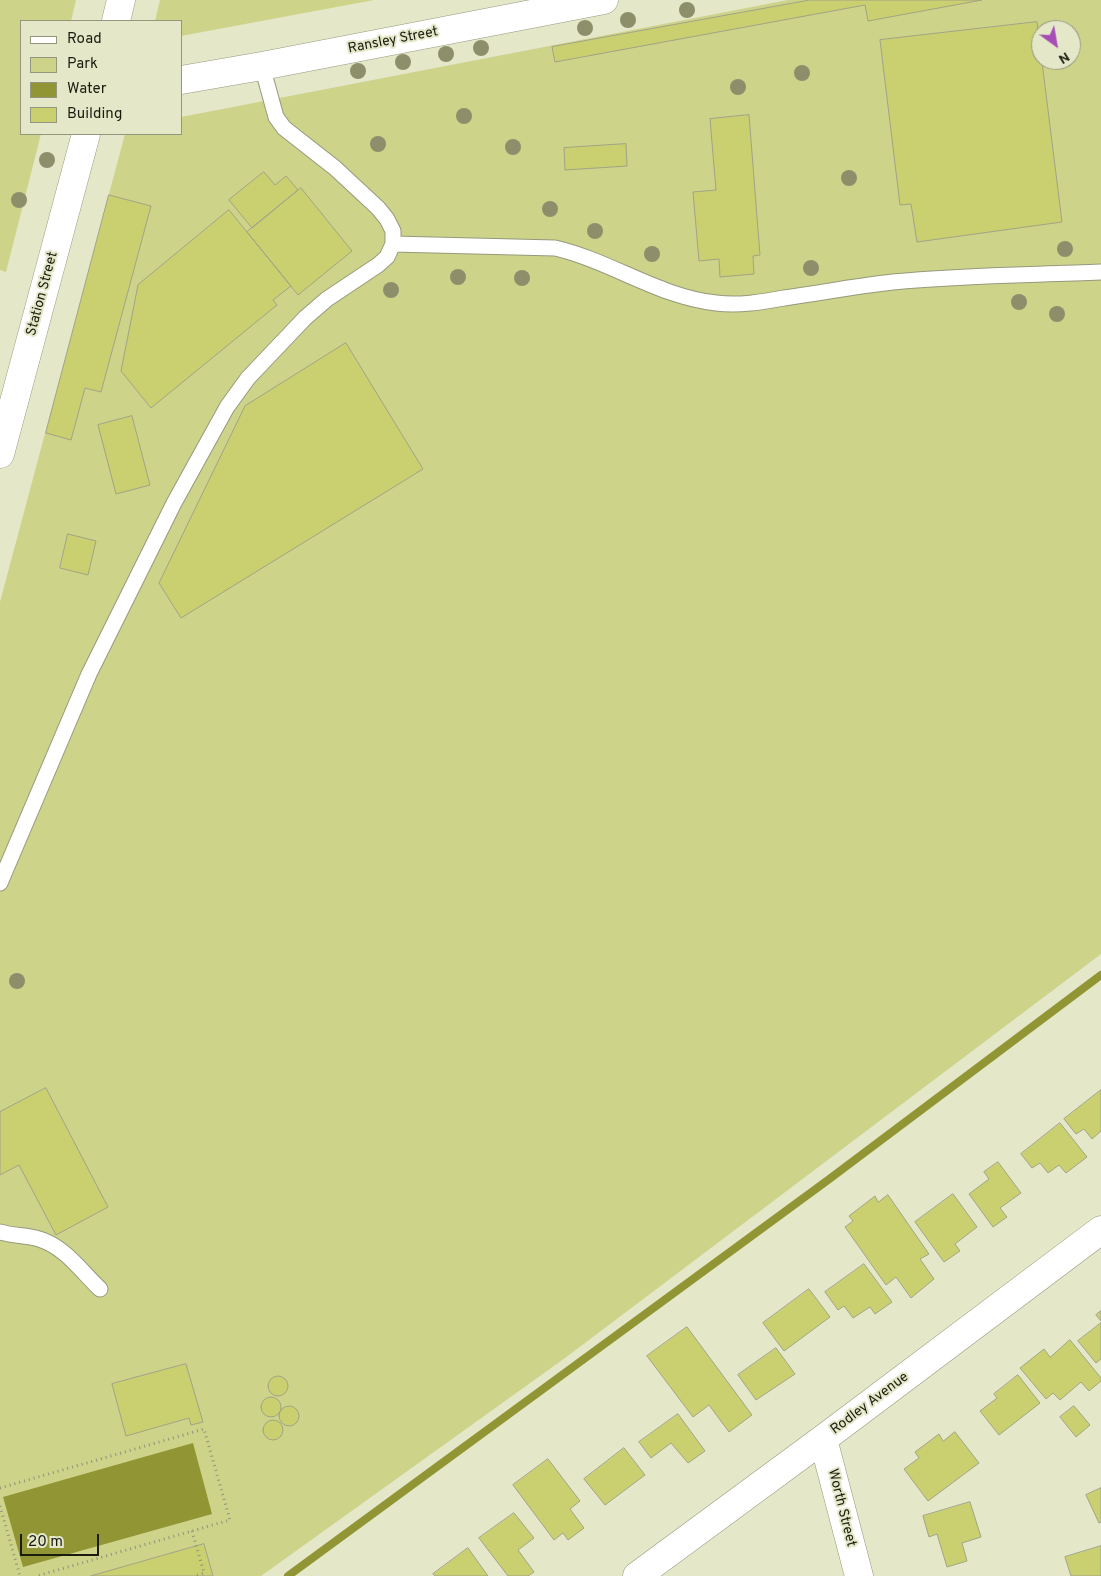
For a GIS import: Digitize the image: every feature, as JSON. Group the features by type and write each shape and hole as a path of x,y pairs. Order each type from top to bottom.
{"street":[{"path":"116,20 121,0"},
{"name":"Ransley Street","path":"182,80 604,0"},
{"name":"Station Street","path":"0,454 86,135"},
{"name":"Rodley Avenue","path":"637,1576 824,1439 1101,1230"},
{"name":"Worth Street","path":"824,1439 859,1576"}],"lane":[{"path":"0,883 89,674 174,503 227,407 248,378 304,318 327,299 378,265 387,257 393,244 393,231 387,219 378,208 335,168 284,128 276,117 262,66"},
{"path":"393,244 555,248 576,253 672,293 717,304 760,302 893,282 1101,272"},
{"path":"0,1232 39,1239 59,1248 100,1289"}],"path":[{"path":"0,1488 204,1429 230,1520 37,1576"},
{"path":"0,1506 20,1576"},
{"path":"192,1532 204,1574 194,1576"},
{"path":"55,1571 57,1576"}],"green space":[{"path":"0,0 76,0 71,20 20,20 20,135 41,135 6,272 0,270"},
{"path":"160,0 374,0 182,36 182,20 155,20"},
{"path":"788,0 1101,0 1101,954 565,1358 261,1576 0,1576 0,602 125,135 182,135 182,117"}],"water":[{"path":"193,1443 212,1514 23,1567 3,1497"}],"building":[{"path":"810,0 982,0 868,21 865,5 555,62 552,47"},
{"path":"1031,23 1031,70 1043,70 1062,222 917,242 911,204 900,205 880,40"},
{"path":"749,115 760,255 753,256 754,274 720,277 719,259 699,261 693,192 716,190 710,119"},
{"path":"626,144 627,166 565,170 564,148"},
{"path":"264,172 275,185 286,176 298,190 252,228 229,200"},
{"path":"301,188 352,251 298,295 247,232"},
{"path":"109,195 151,206 101,392 85,388 71,440 46,433"},
{"path":"229,210 291,286 273,300 277,305 151,408 121,371 138,285"},
{"path":"346,343 423,469 181,618 159,583 245,406"},
{"path":"132,416 150,485 116,494 98,425"},
{"path":"68,534 96,541 88,575 60,568"},
{"path":"46,1088 108,1207 56,1235 19,1165 0,1175 0,1112"},
{"path":"1101,1090 1101,1131 1092,1139 1084,1129 1076,1134 1064,1119"},
{"path":"1060,1123 1087,1157 1066,1173 1059,1165 1048,1173 1040,1163 1032,1168 1021,1154"},
{"path":"998,1162 1021,1193 1000,1208 1007,1217 993,1227 969,1194 989,1179 984,1172"},
{"path":"953,1194 977,1227 955,1244 960,1251 944,1262 915,1222"},
{"path":"888,1195 929,1254 920,1259 934,1279 911,1298 896,1277 886,1285 845,1227 853,1221 849,1216 875,1196 878,1202"},
{"path":"864,1264 892,1302 875,1314 870,1307 853,1318 844,1306 838,1310 825,1292"},
{"path":"809,1289 830,1317 784,1351 763,1323"},
{"path":"1101,1311 1101,1321 1096,1315"},
{"path":"1101,1323 1101,1359 1096,1363 1078,1341"},
{"path":"687,1327 752,1415 729,1432 709,1405 693,1417 647,1356"},
{"path":"1070,1340 1101,1378 1101,1381 1089,1391 1081,1382 1060,1400 1053,1393 1046,1399 1020,1368 1044,1349 1050,1357"},
{"path":"776,1348 795,1374 756,1400 738,1375"},
{"path":"186,1364 203,1422 191,1425 189,1418 126,1436 112,1384"},
{"path":"1018,1375 1040,1403 999,1435 980,1411 997,1398 994,1394"},
{"path":"278,1376 285,1379 288,1386 285,1393 278,1396 271,1393 268,1386 271,1379"},
{"path":"271,1397 278,1400 281,1407 278,1414 271,1417 264,1414 261,1407 264,1400"},
{"path":"289,1406 296,1409 299,1416 296,1423 289,1426 282,1423 279,1416 282,1409"},
{"path":"1074,1406 1090,1425 1076,1437 1060,1417"},
{"path":"678,1414 705,1451 688,1463 671,1443 651,1458 639,1442"},
{"path":"273,1420 280,1423 283,1430 280,1437 273,1440 266,1437 263,1430 266,1423"},
{"path":"955,1432 979,1463 928,1501 904,1469 919,1458 915,1452 939,1434 943,1441"},
{"path":"624,1448 645,1475 605,1505 584,1479"},
{"path":"548,1459 580,1501 570,1509 584,1528 568,1540 563,1533 554,1540 513,1485"},
{"path":"1101,1488 1101,1522 1099,1523 1086,1495"},
{"path":"970,1502 981,1537 962,1543 967,1561 947,1567 937,1534 929,1537 923,1516"},
{"path":"514,1513 534,1538 518,1550 534,1572 528,1576 508,1576 479,1538"},
{"path":"204,1544 213,1576 91,1576"},
{"path":"1101,1546 1101,1576 1071,1576 1065,1557"},
{"path":"468,1548 488,1576 435,1576 433,1574"}],"waterway":[{"path":"288,1576 828,1180 1101,975"}]}
